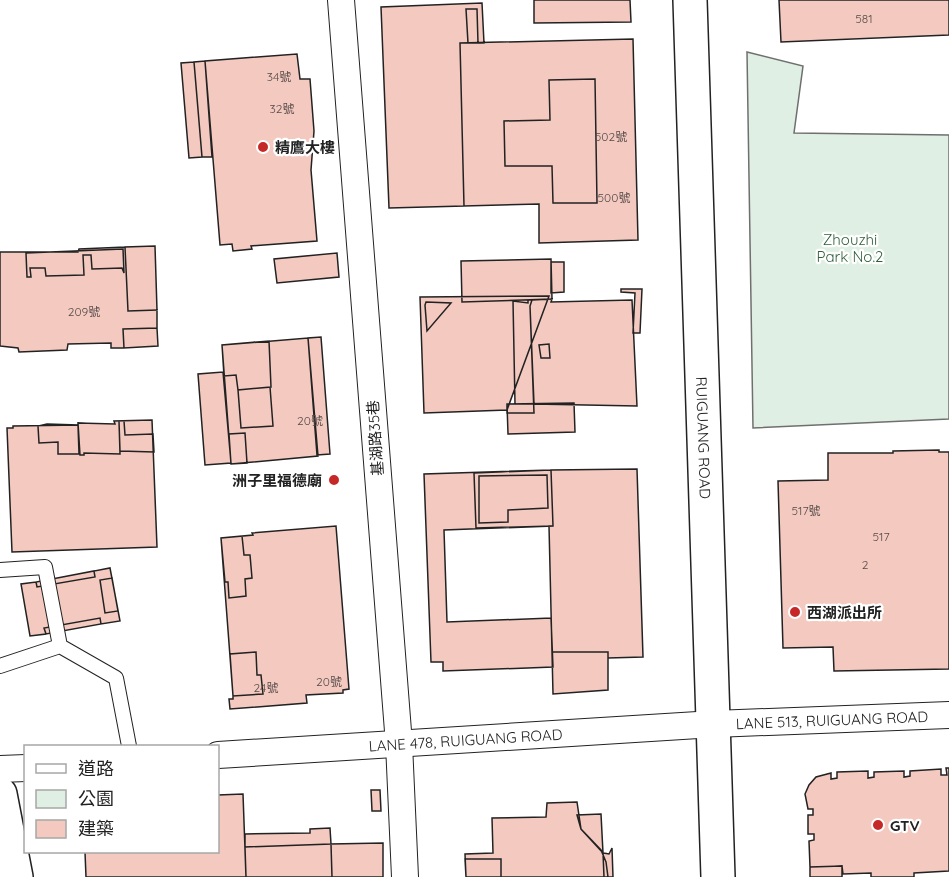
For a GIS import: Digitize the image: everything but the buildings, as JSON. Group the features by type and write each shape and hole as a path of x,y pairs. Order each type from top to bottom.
{"street":[{"name":"基湖路35巷","path":"341,0 399,744 405,877"},
{"name":"RUIGUANG ROAD","path":"690,0 718,877"},
{"name":"LANE 513, RUIGUANG ROAD","path":"714,724 949,715"},
{"name":"LANE 478, RUIGUANG ROAD","path":"219,756 714,724"},
{"path":"0,769 24,768"},
{"path":"0,794 16,877"}],"lane":[{"path":"0,570 45,567 60,646"},
{"path":"0,666 60,646 116,678 129,745"}],"green space":[{"name":"Zhouzhi Park No.2","path":"747,52 803,66 794,133 949,135 949,419 753,428"}],"place":[{"name":"精鷹大樓","path":"263,147"},
{"name":"洲子里福德廟","path":"334,480"},
{"name":"西湖派出所","path":"795,612"},
{"name":"GTV","path":"878,825"}]}
